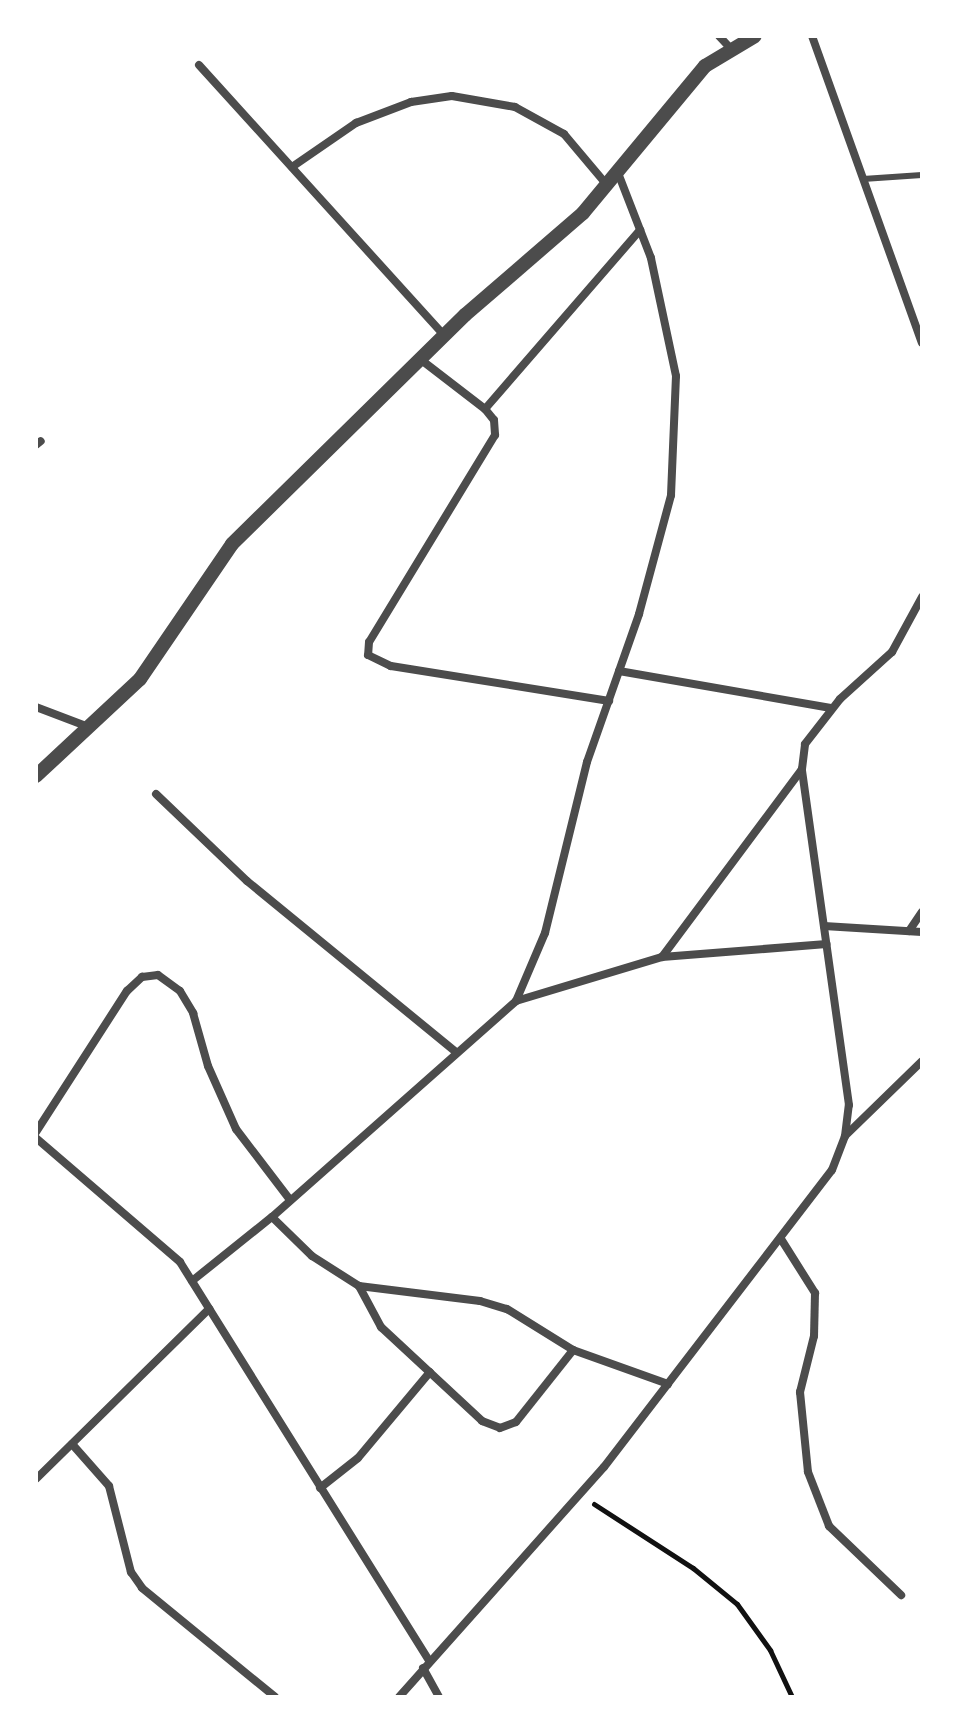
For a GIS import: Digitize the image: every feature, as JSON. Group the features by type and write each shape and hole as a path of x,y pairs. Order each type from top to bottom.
{"street":[{"path":"719,36 732,50"},
{"path":"36,776 140,679 232,544 444,335 583,213 705,66 755,36"},
{"path":"812,36 922,343"},
{"path":"199,65 444,335"},
{"path":"292,167 356,123 411,102 452,96 515,107 564,134 607,185"},
{"path":"516,1001 545,933 587,762 619,671 671,495 676,376 640,230 618,173"},
{"path":"485,409 640,230"},
{"path":"420,359 485,409 494,420 495,435 369,642 368,655 391,666 609,701"},
{"path":"399,1697 579,1494 668,1384 832,1170 845,1136 849,1105 802,769 805,744 831,708 892,652 920,612 922,597"},
{"path":"619,671 831,708"},
{"path":"36,707 89,727"},
{"path":"662,957 802,769"},
{"path":"156,794 247,881 455,1051"},
{"path":"909,931 922,912"},
{"path":"824,926 922,932"},
{"path":"192,1281 272,1217 455,1051 516,1001 662,957 826,944"},
{"path":"36,1132 127,991 142,977 158,975 180,991 193,1013 208,1066 236,1129 290,1200"},
{"path":"845,1136 922,1061"},
{"path":"36,1138 180,1262 426,1665 439,1697"},
{"path":"272,1217 312,1256 359,1286 480,1301 507,1309 573,1350 668,1384"},
{"path":"781,1239 815,1293 814,1336 800,1392 808,1472 829,1526 901,1595"},
{"path":"359,1286 381,1327 482,1421 500,1428 516,1422 573,1350"},
{"path":"36,1479 209,1309"},
{"path":"320,1488 358,1458 430,1372"},
{"path":"72,1444 109,1486 131,1572 142,1588 275,1697"}],"lane":[{"path":"863,179 922,175"}],"path":[{"path":"579,1494 693,1568 737,1604 770,1650 792,1697"}]}
